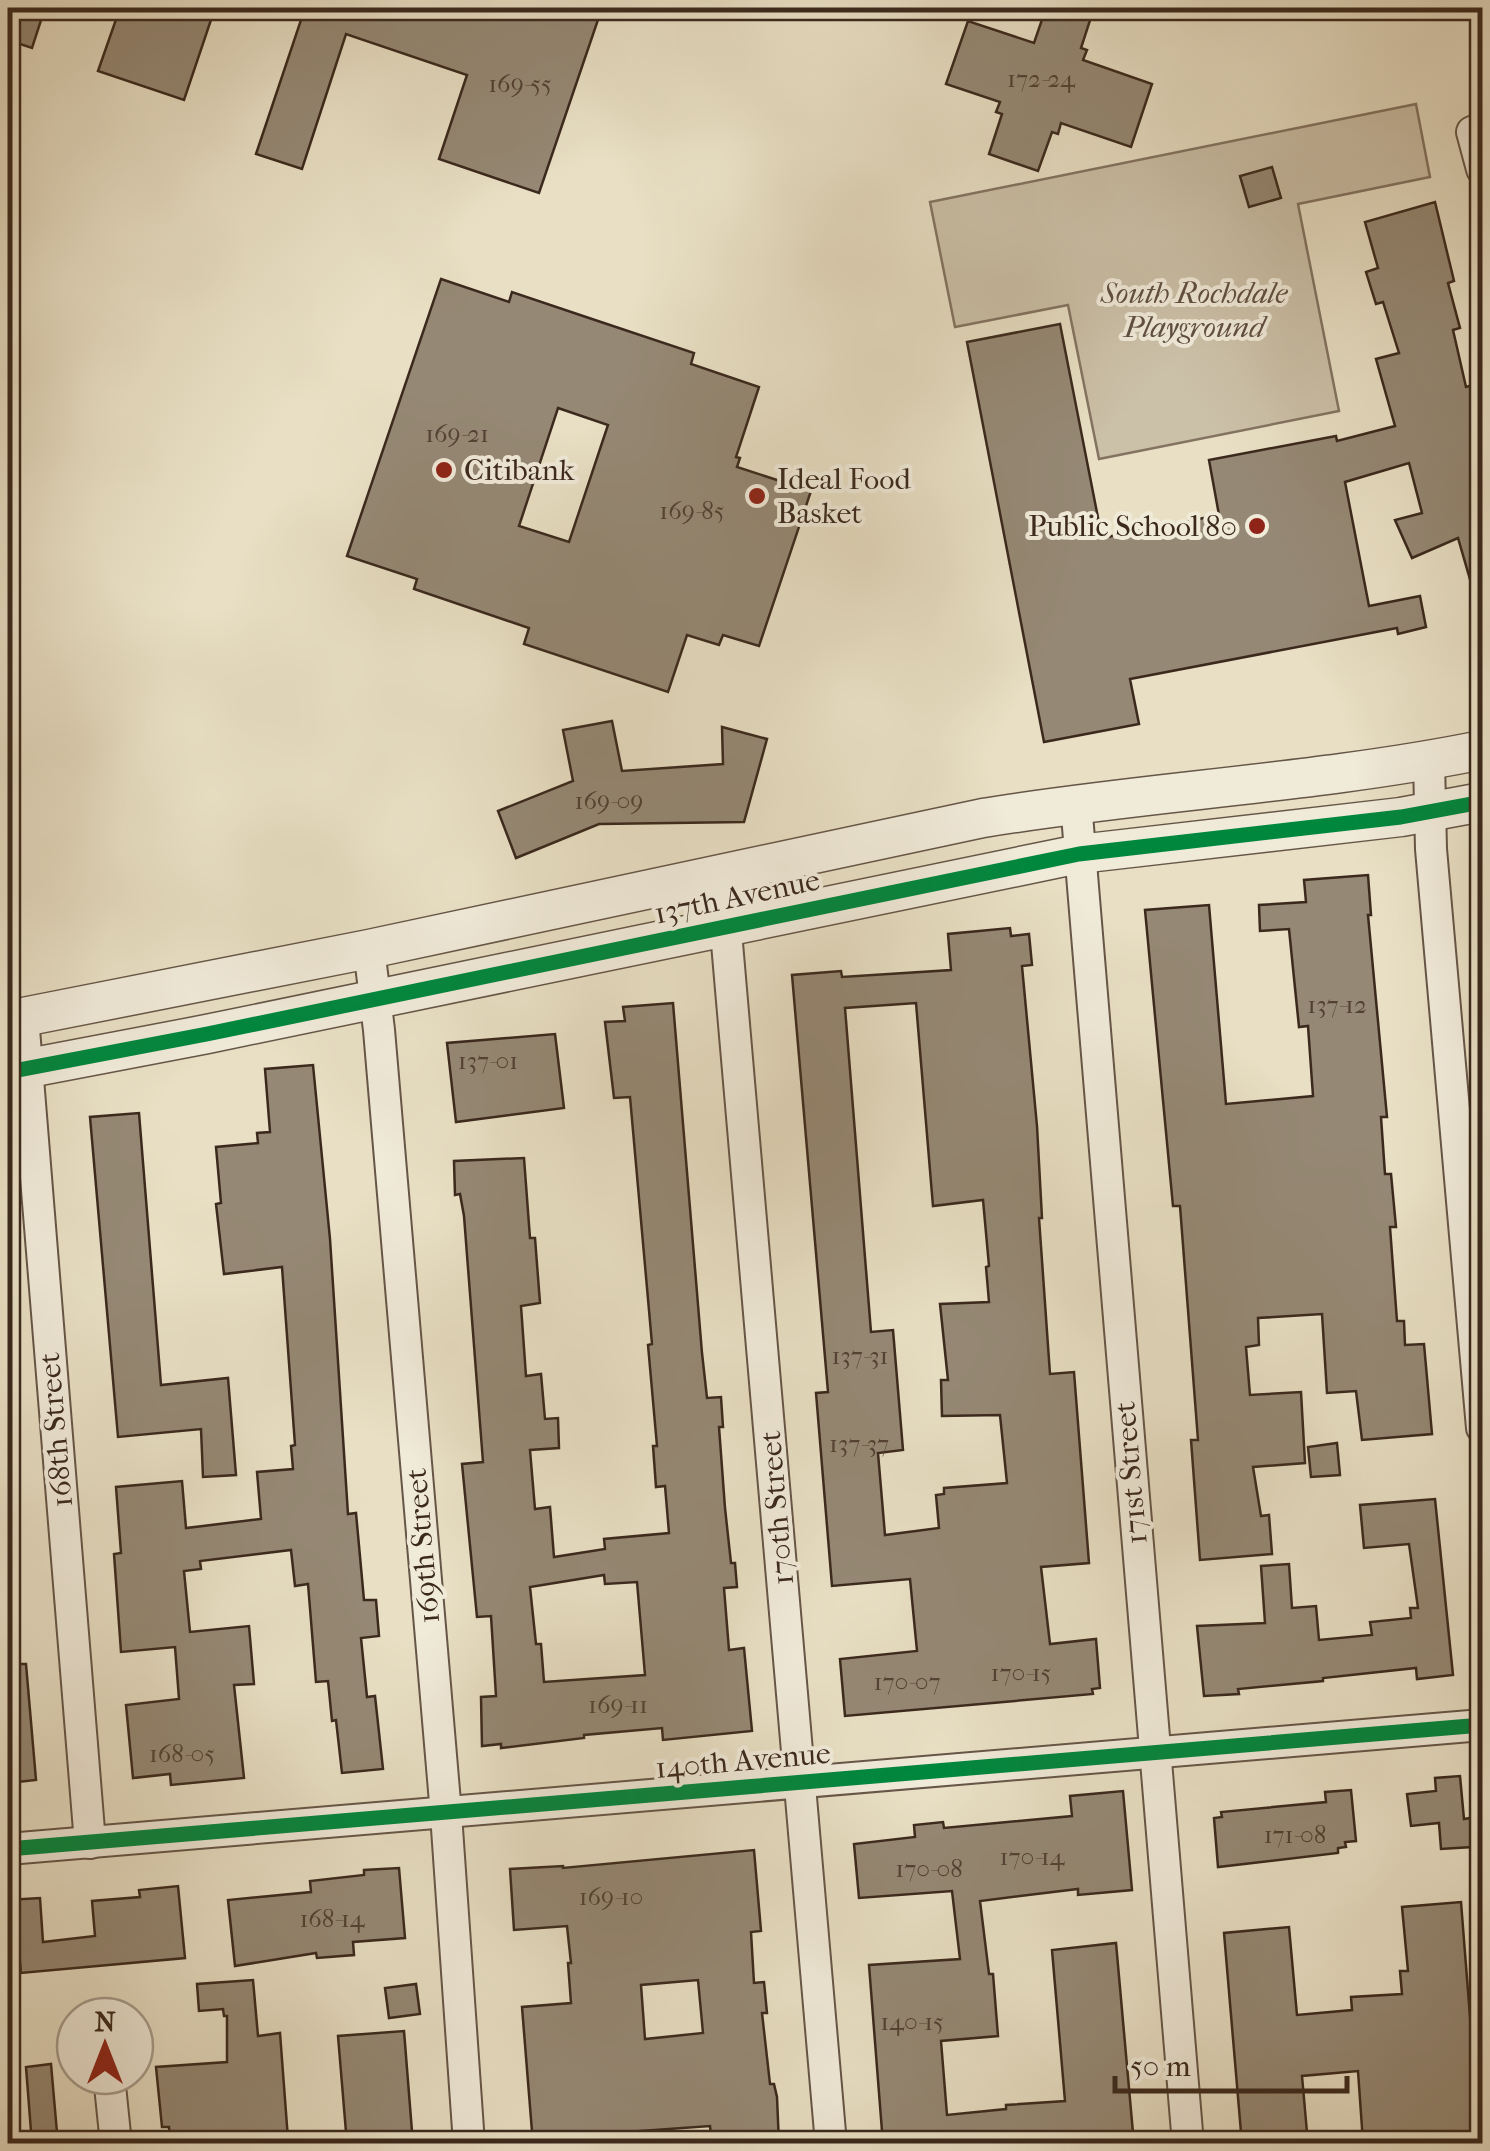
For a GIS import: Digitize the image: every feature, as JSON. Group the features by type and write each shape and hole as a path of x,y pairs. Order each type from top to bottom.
{"street":[{"path":"1477,130 1482,169"},
{"name":"137th Avenue","path":"15,1019 369,949 984,818 1076,803 1429,761 1482,750"},
{"path":"1429,761 1429,812 1482,1428"},
{"name":"137th Avenue","path":"17,1070 1079,854 1429,812 1482,802"},
{"name":"171st Street","path":"1076,803 1188,2144"},
{"name":"170th Street","path":"720,874 728,927 830,2144"},
{"name":"169th Street","path":"369,949 446,1814 470,2144"},
{"name":"168th Street","path":"15,1019 90,1843"},
{"name":"140th Avenue","path":"8,1849 1482,1725"},
{"path":"112,2096 116,2144"}],"green space":[{"name":"South Rochdale Playground","path":"1416,104 1430,177 1298,204 1339,411 1099,459 1068,305 955,327 930,202"}],"building":[{"path":"8,8 45,8 32,48 8,40"},
{"path":"120,8 215,8 184,100 98,71"},
{"path":"305,8 602,8 539,193 439,159 467,75 346,34 302,169 256,154"},
{"path":"1046,8 1094,8 1081,48 1087,50 1083,60 1152,84 1131,147 1061,123 1058,134 1052,132 1038,171 989,154 1002,114 996,112 1000,102 946,84 968,21 1034,43"},
{"path":"1272,167 1281,198 1249,207 1240,176"},
{"name":"Public School 80","path":"1435,202 1454,281 1448,283 1460,328 1453,330 1466,387 1476,384 1482,406 1482,599 1476,600 1458,538 1412,558 1395,520 1422,513 1409,463 1345,482 1369,606 1420,596 1426,627 1398,634 1397,628 1130,679 1139,724 1044,742 967,342 1060,324 1102,538 1219,515 1209,460 1336,436 1337,441 1395,426 1376,359 1399,353 1383,302 1376,304 1366,272 1378,268 1365,222"},
{"path":"441,279 509,302 512,292 694,353 691,364 759,387 736,457 740,458 737,467 811,491 759,646 723,635 719,645 687,635 668,692 524,644 529,628 414,589 417,579 347,556","holes":["558,408 608,425 569,542 519,526"]},
{"path":"612,721 622,771 723,764 722,727 767,739 744,822 599,824 516,858 498,811 573,781 563,730"},
{"path":"1368,875 1368,915 1387,1117 1381,1117 1385,1174 1391,1174 1396,1227 1390,1227 1397,1321 1404,1321 1405,1345 1424,1344 1432,1434 1362,1440 1356,1391 1327,1393 1322,1314 1258,1318 1259,1345 1246,1347 1250,1395 1301,1392 1305,1463 1253,1467 1261,1516 1269,1515 1272,1554 1200,1560 1191,1440 1198,1440 1180,1206 1173,1206 1145,910 1209,905 1226,1104 1313,1096 1308,1026 1299,1027 1289,929 1260,931 1259,905 1306,902 1304,880"},
{"path":"1010,928 1011,936 1029,934 1032,965 1022,966 1037,1126 1050,1374 1074,1372 1089,1563 1041,1567 1050,1644 1096,1639 1100,1688 1092,1689 1093,1694 845,1716 840,1659 917,1651 910,1579 832,1586 816,1393 828,1392 792,975 841,971 842,977 951,970 948,934","holes":["916,1003 933,1206 983,1200 989,1302 940,1304 948,1380 941,1380 942,1416 1000,1415 1007,1483 944,1488 944,1494 936,1495 939,1528 885,1535 878,1453 903,1450 893,1330 871,1332 845,1008"]},
{"path":"673,1003 707,1398 721,1397 723,1427 719,1427 725,1508 737,1587 724,1588 729,1650 744,1648 752,1731 663,1740 662,1728 501,1748 501,1744 482,1746 481,1697 496,1696 491,1616 477,1617 462,1464 483,1462 464,1216 460,1194 455,1195 454,1161 524,1158 540,1303 521,1306 526,1376 541,1374 545,1419 558,1418 559,1448 530,1450 535,1509 550,1507 554,1557 605,1549 604,1539 669,1533 665,1486 656,1487 653,1446 657,1446 648,1345 652,1344 630,1097 614,1098 605,1022 625,1021 623,1007","holes":["604,1575 605,1584 637,1582 645,1675 544,1682 530,1587"]},
{"path":"555,1034 564,1108 456,1122 447,1043"},
{"path":"313,1065 330,1239 348,1514 356,1513 364,1600 376,1600 379,1636 361,1638 367,1697 375,1696 383,1769 342,1773 328,1681 316,1682 308,1584 295,1586 291,1550 200,1561 201,1569 184,1571 190,1632 249,1626 254,1684 234,1685 244,1778 171,1785 170,1774 133,1778 126,1705 179,1699 175,1647 121,1652 114,1554 121,1553 116,1487 182,1481 186,1528 261,1519 257,1472 293,1469 291,1446 295,1445 282,1267 224,1274 216,1204 221,1203 216,1147 258,1143 257,1133 270,1132 265,1069"},
{"path":"139,1113 161,1385 228,1378 236,1475 203,1477 201,1429 118,1437 90,1117"},
{"path":"1337,1443 1340,1475 1311,1477 1308,1447"},
{"path":"1435,1499 1453,1675 1417,1679 1416,1668 1204,1696 1197,1626 1265,1623 1261,1566 1289,1564 1292,1608 1316,1606 1319,1640 1372,1635 1370,1622 1411,1618 1410,1608 1418,1608 1409,1544 1364,1548 1360,1505"},
{"path":"8,1664 26,1664 36,1780 8,1783"},
{"path":"1460,1776 1464,1819 1470,1818 1472,1847 1441,1849 1439,1823 1411,1826 1407,1794 1436,1791 1435,1778"},
{"path":"1351,1790 1356,1841 1345,1842 1346,1847 1338,1848 1338,1853 1218,1867 1214,1818 1222,1817 1221,1812 1326,1802 1325,1792"},
{"path":"1123,1791 1132,1890 1078,1895 1078,1889 980,1901 989,1974 993,1974 998,2036 941,2041 947,2115 1065,2101 1052,1950 1116,1943 1134,2144 883,2144 869,1965 960,1959 952,1891 859,1898 854,1844 915,1837 914,1825 943,1822 944,1828 1072,1816 1070,1796"},
{"path":"754,1850 761,1931 751,1932 754,1983 764,1982 767,2013 762,2013 770,2084 774,2084 777,2097 779,2144 712,2144 710,2126 613,2133 614,2144 533,2144 522,2007 571,2003 571,1963 567,1926 514,1930 510,1869 563,1868","holes":["698,1980 703,2033 645,2039 641,1985"]},
{"path":"399,1868 405,1938 353,1942 354,1955 317,1958 316,1953 235,1966 228,1900 311,1892 310,1881 364,1875 364,1870"},
{"path":"178,1886 185,1958 21,1973 20,1962 8,1964 8,1900 40,1898 43,1942 95,1936 92,1901 140,1897 139,1890"},
{"path":"1461,1902 1480,2144 1416,2144 1416,2138 1363,2142 1358,2071 1302,2076 1308,2144 1242,2144 1224,1933 1289,1927 1297,2015 1352,2010 1351,1997 1402,1994 1400,1971 1408,1971 1402,1907"},
{"path":"253,1980 258,2036 280,2033 288,2139 259,2141 259,2135 170,2142 169,2127 162,2127 156,2067 227,2062 227,2016 223,2009 199,2011 197,1984"},
{"path":"416,1984 420,2014 389,2018 385,1988"},
{"path":"404,2031 413,2144 347,2144 338,2036"},
{"path":"51,2064 58,2144 32,2144 26,2067"}],"cycle path":[{"path":"8,1072 1079,854 1401,817 1482,802"},
{"path":"8,1849 1482,1725"}],"place":[{"name":"Citibank","path":"444,470"},
{"name":"Ideal Food Basket","path":"757,496"},
{"name":"Public School 80","path":"1257,526"}]}
